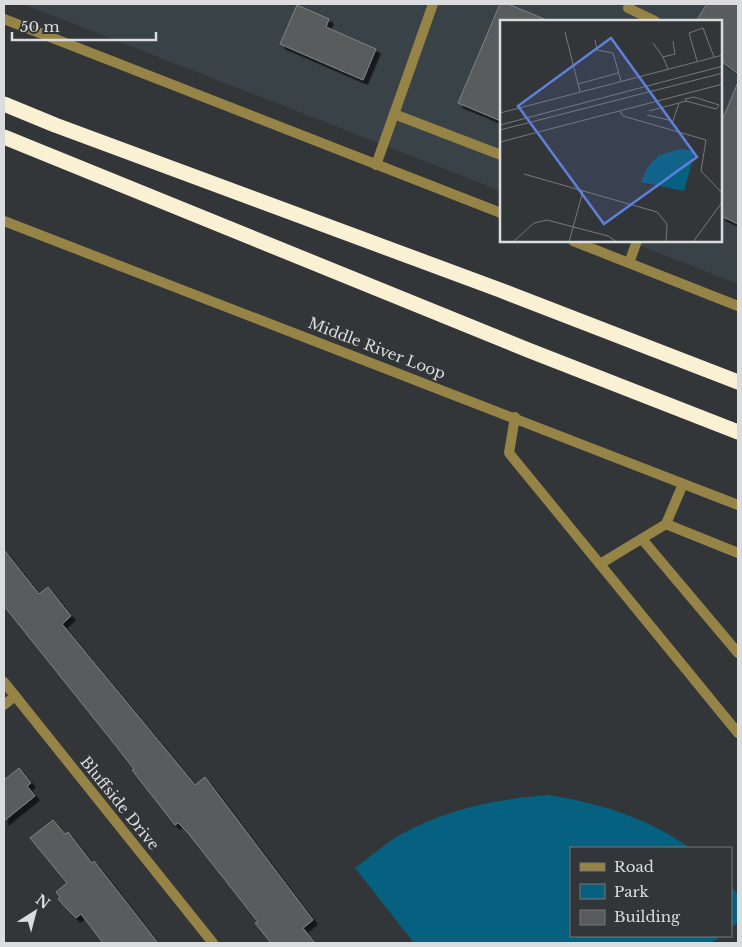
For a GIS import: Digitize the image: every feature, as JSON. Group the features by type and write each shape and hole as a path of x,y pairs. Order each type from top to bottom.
{"highway":[{"path":"4,104 55,126 500,290 738,382"},
{"path":"4,137 519,347 738,432"}],"street":[{"path":"376,164 433,4"},
{"path":"630,4 628,8 653,20"},
{"path":"4,19 500,213"},
{"path":"394,114 500,155"},
{"name":"Middle River Loop","path":"4,221 515,417 738,505"},
{"path":"576,242 738,306"},
{"path":"629,263 637,242"},
{"path":"515,417 509,452 738,733"},
{"path":"600,564 666,524 683,484"},
{"path":"666,524 738,553"},
{"path":"642,539 738,653"},
{"name":"Bluffside Drive","path":"4,682 213,943"},
{"path":"4,705 15,696"}],"shaded area":[{"path":"23,4 738,4 738,284 631,242 722,242 722,20 500,20 500,191"}],"green space":[{"path":"549,795 587,803 640,820 688,847 570,847 570,937 720,937 711,943 414,943 355,868 387,843 416,827 453,812 509,799"},
{"path":"732,887 738,895 738,922 732,927"}],"building":[{"path":"500,4 508,4 547,20 500,20 500,121 458,103"},
{"path":"707,4 738,4 738,74 722,62 722,20 697,20"},
{"path":"297,5 329,19 326,27 376,49 363,80 280,44"},
{"path":"738,82 738,224 722,216 722,121"},
{"path":"4,550 39,594 48,587 71,616 62,624 195,785 205,777 313,920 303,928 315,943 271,943 255,923 258,922 188,833 178,823 175,825 132,770 134,769 4,606"},
{"path":"19,768 31,783 27,786 35,796 4,821 4,780"},
{"path":"53,820 65,834 68,832 92,863 94,861 158,943 103,943 81,914 76,918 58,899 60,897 56,892 67,883 30,838"}]}
